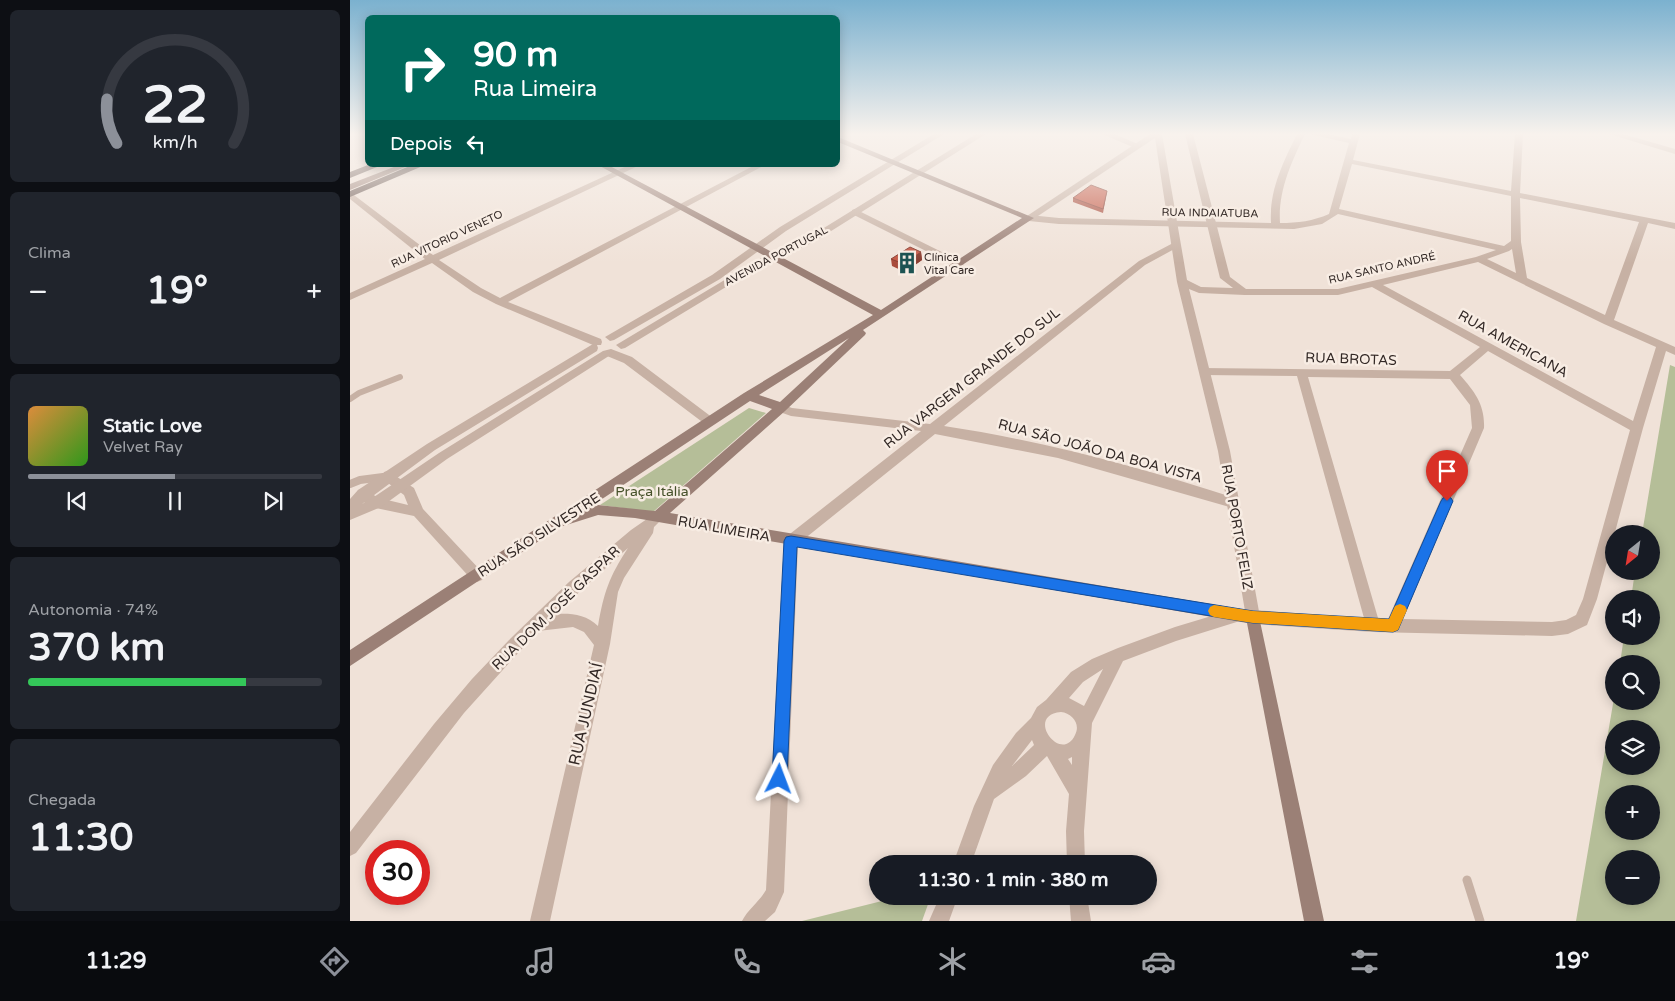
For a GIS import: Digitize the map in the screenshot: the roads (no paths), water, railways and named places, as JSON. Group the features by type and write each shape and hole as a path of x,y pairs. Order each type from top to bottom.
{"highway":[{"path":"350,195 392,177"}],"main road":[{"path":"350,182 362,177"},
{"path":"350,187 376,177"},
{"path":"623,177 774,256 881,316 1029,218"},
{"path":"931,177 1029,218"},
{"name":"RUA SÃO SILVESTRE","path":"350,659 560,522 709,421 824,348 881,316"},
{"name":"RUA DOM JOSÉ GASPAR","path":"657,517 881,316"},
{"path":"748,396 766,401 780,408"},
{"path":"598,510 602,493"},
{"name":"RUA LIMEIRA","path":"560,522 598,510 657,517 1245,616"},
{"name":"RUA PORTO FELIZ","path":"1245,616 1314,921"}],"street":[{"name":"RUA VITORIO VENETO","path":"350,297 611,177"},
{"path":"500,302 738,177"},
{"name":"AVENIDA PORTUGAL","path":"595,345 695,289 759,248 782,229 868,177"},
{"name":"AVENIDA PORTUGAL","path":"350,515 376,503 443,456 734,277 774,256 800,246 911,177"},
{"path":"1029,218 1091,177"},
{"name":"RUA PORTO FELIZ","path":"1164,177 1182,282 1224,450 1233,503 1245,616"},
{"path":"1200,177 1225,278 1245,292"},
{"path":"1276,226 1274,206 1281,177"},
{"path":"1343,177 1335,212 1506,249"},
{"path":"1431,177 1675,226"},
{"path":"1515,177 1516,242 1522,278"},
{"path":"350,195 432,259 476,290 595,345 598,354 614,350 622,342 618,338 610,337"},
{"path":"855,212 960,264"},
{"name":"RUA INDAIATUBA","path":"1029,218 1059,221 1294,226 1328,219 1335,212"},
{"path":"1608,322 1645,219"},
{"name":"RUA SANTO ANDRÉ","path":"1182,282 1204,290 1325,293 1374,284 1479,258 1506,249 1516,242"},
{"name":"RUA VARGEM GRANDE DO SUL","path":"791,541 1142,263 1175,245"},
{"path":"1479,258 1608,322 1668,349 1637,428"},
{"path":"1187,303 1204,290 1225,278"},
{"name":"RUA AMERICANA","path":"1374,284 1637,428"},
{"path":"350,507 363,494 431,447 595,345"},
{"path":"1393,626 1478,428 1479,415 1476,403 1453,375 1486,347"},
{"path":"614,350 709,421"},
{"name":"RUA BROTAS","path":"1205,371 1453,375"},
{"path":"1301,372 1373,625"},
{"name":"RUA SÃO JOÃO DA BOA VISTA","path":"780,408 791,412 934,428 1050,451 1233,503"},
{"name":"RUA LIMEIRA","path":"1245,616 1393,626 1552,629 1568,627 1582,620 1590,599 1637,428"},
{"path":"388,476 409,492 418,512 477,576"},
{"path":"363,494 376,503 418,512"},
{"name":"RUA DOM JOSÉ GASPAR","path":"350,847 454,712 497,663 605,558 657,517"},
{"name":"RUA JUNDIAÍ","path":"540,921 602,644 611,592 618,575 657,517"},
{"path":"752,921 768,905 774,892 791,541"},
{"path":"965,855 988,793 1007,754 1037,724 1040,716 1052,706 1064,690 1084,671 1118,655 1175,634 1245,616"},
{"path":"535,625 561,620 573,620 586,625 597,633 602,644"},
{"path":"1084,722 1118,655"},
{"path":"1052,706 1059,704 1075,709 1084,722 1085,729 1077,791 1076,855"},
{"path":"1037,724 1041,740 1050,749 1077,791"},
{"path":"988,793 1050,749 1070,751 1082,742"},
{"path":"939,921 945,905"},
{"path":"1079,905 1081,921"}],"lane":[{"path":"350,399 359,393 400,377"},
{"path":"350,484 360,480 388,476"},
{"path":"1467,880 1480,921"}],"place":[{"name":"Clínica Vital Care","path":"907,263"}],"park label":[{"name":"Praça Itália","path":"652,491"}]}
